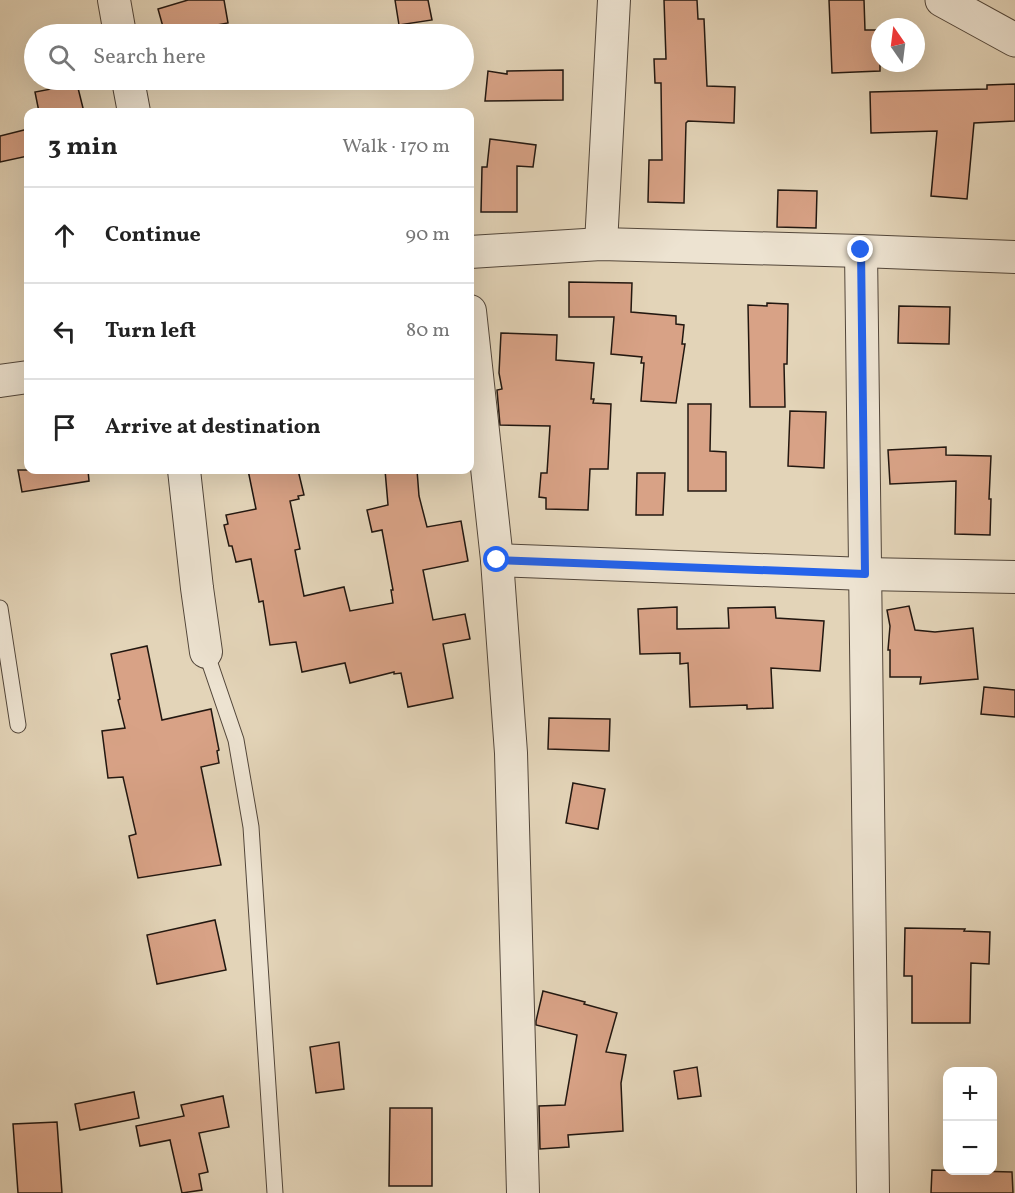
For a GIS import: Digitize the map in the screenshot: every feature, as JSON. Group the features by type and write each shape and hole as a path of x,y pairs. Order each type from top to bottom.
{"street":[{"path":"114,0 118,24"},
{"path":"601,244 614,0"},
{"path":"942,0 1015,40"},
{"path":"130,90 133,108"},
{"path":"474,252 601,244 861,250 1015,257"},
{"path":"861,250 873,1193"},
{"path":"474,348 497,560 511,753 523,1193"},
{"path":"0,381 24,378"},
{"path":"184,474 206,652"},
{"path":"497,560 865,574 1015,577"}],"lane":[{"path":"0,608 18,725"},
{"path":"206,652 236,740 251,827 275,1193"}],"building":[{"path":"188,0 224,0 228,23 162,24 158,9"},
{"path":"395,0 428,0 432,20 399,24"},
{"path":"664,0 697,0 698,19 704,19 707,86 735,87 734,123 688,121 686,123 684,203 648,202 649,160 662,160 661,83 655,83 654,59 666,59"},
{"path":"829,0 864,0 865,30 871,30 871,71 832,73"},
{"path":"563,70 563,100 485,101 488,71 507,74 507,71"},
{"path":"1015,84 1015,121 974,123 967,199 931,196 937,131 871,133 870,92 987,89 987,85"},
{"path":"78,90 83,108 38,108 35,92"},
{"path":"24,130 24,157 0,162 0,136"},
{"path":"490,139 536,145 533,167 517,166 517,212 481,212 482,167 487,167"},
{"path":"778,190 817,191 816,228 777,227"},
{"path":"569,282 632,283 631,312 676,316 676,324 684,325 682,344 685,344 676,403 641,401 644,363 641,363 642,357 611,354 614,317 569,317"},
{"path":"767,303 788,304 787,364 784,364 785,407 750,407 748,305 767,306"},
{"path":"899,306 950,307 949,344 898,343"},
{"path":"501,333 557,335 556,360 594,363 591,399 594,399 593,403 611,404 608,469 590,469 588,510 546,509 546,498 539,497 541,473 547,473 550,426 500,425 497,390 502,389 499,373"},
{"path":"688,404 711,404 710,451 726,452 726,491 688,491"},
{"path":"790,411 826,412 824,468 788,466"},
{"path":"946,447 946,455 991,456 990,535 955,534 956,481 890,484 888,450"},
{"path":"18,470 24,470 24,474 88,474 89,481 22,492"},
{"path":"637,473 665,473 663,515 636,515"},
{"path":"249,474 299,474 304,495 290,501 300,549 295,550 304,596 344,587 350,611 393,603 391,590 393,590 382,530 372,532 367,510 388,505 385,474 417,474 419,496 427,527 461,521 468,561 423,570 433,620 465,614 470,639 443,644 453,698 408,707 401,673 394,674 394,672 350,683 345,663 302,672 296,642 270,645 263,601 259,602 251,559 236,562 224,525 228,524 226,515 256,509"},
{"path":"909,606 915,630 935,632 973,628 978,679 920,684 921,677 890,677 890,650 888,650 890,626 887,610"},
{"path":"677,607 677,629 729,628 728,608 775,607 776,618 824,621 820,671 771,668 773,708 747,709 747,705 690,707 688,663 680,664 680,653 640,654 638,609"},
{"path":"147,646 162,720 211,709 219,750 217,751 219,763 201,767 221,865 138,878 129,836 136,834 123,777 108,778 102,731 125,728 111,654"},
{"path":"984,687 1015,690 1015,717 981,714"},
{"path":"549,718 610,719 609,751 548,749"},
{"path":"573,783 605,789 598,829 566,823"},
{"path":"215,920 226,970 157,984 147,935"},
{"path":"905,928 965,929 964,931 990,932 989,964 971,963 970,1023 912,1023 912,976 904,976"},
{"path":"543,991 617,1013 606,1052 626,1055 621,1083 623,1131 568,1135 569,1147 540,1149 539,1106 565,1105 577,1035 536,1025"},
{"path":"339,1042 344,1089 316,1093 310,1047"},
{"path":"697,1067 701,1096 678,1099 674,1071"},
{"path":"134,1092 139,1118 80,1130 75,1104"},
{"path":"223,1096 229,1127 199,1133 208,1172 199,1174 202,1190 182,1193 170,1140 140,1146 136,1126 184,1116 181,1105"},
{"path":"390,1108 432,1108 432,1186 389,1186"},
{"path":"57,1122 62,1193 18,1193 13,1124"},
{"path":"932,1170 943,1170 943,1175 997,1175 997,1172 1012,1172 1013,1193 931,1193"}],"route":[{"path":"497,560 865,574 861,250"}]}
